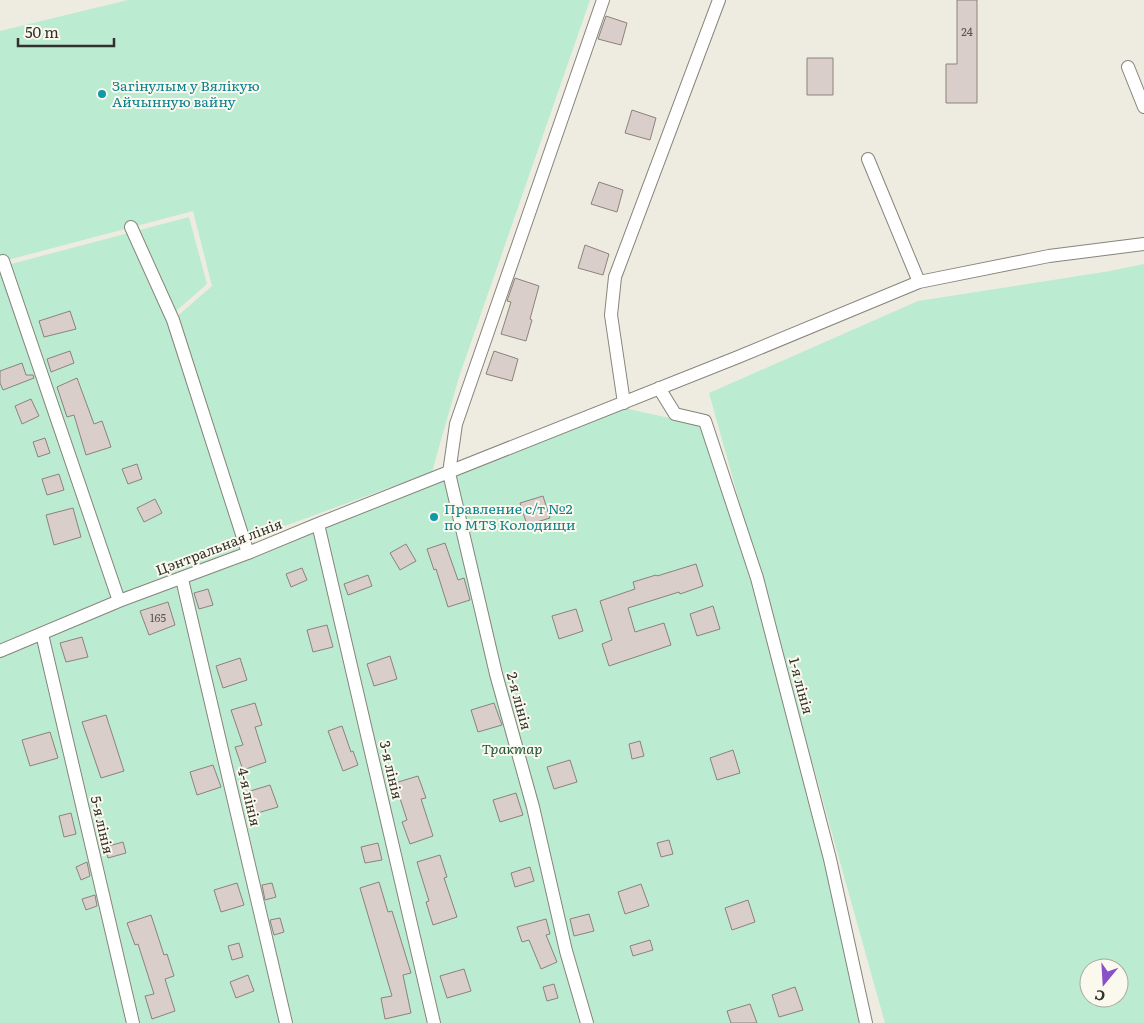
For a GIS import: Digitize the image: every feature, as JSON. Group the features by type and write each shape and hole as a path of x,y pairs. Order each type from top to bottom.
{"street":[{"path":"449,473 456,424 603,0"},
{"path":"624,403 611,315 615,277 719,0"},
{"path":"1128,67 1144,107"},
{"path":"868,159 919,282"},
{"path":"130,227 172,320 248,553"},
{"name":"Цэнтральная лінія","path":"0,651 119,602 248,553 624,403 919,282 1049,256 1144,244"},
{"path":"3,261 119,602"},
{"name":"1-я лінія","path":"659,388 674,414 704,421 758,578 830,859 866,1023"},
{"name":"2-я лінія","path":"449,473 496,674 533,807 566,951 587,1023"},
{"name":"3-я лінія","path":"318,524 434,1023"},
{"name":"4-я лінія","path":"182,579 286,1023"},
{"name":"5-я лінія","path":"42,634 133,1023"}],"green space":[{"path":"128,0 590,0 459,377 432,472 244,541 173,320 212,286 193,211 0,262 0,31"},
{"name":"Трактар","path":"189,217 207,284 167,319 245,560 624,408 701,425 753,580 825,860 861,1023 0,1023 0,267"},
{"path":"1144,264 1144,1023 885,1023 709,393 918,301"}],"building":[{"path":"957,0 977,0 977,103 946,103 946,64 957,64"},
{"path":"606,16 627,23 621,45 598,39"},
{"path":"807,58 833,58 833,95 807,95"},
{"path":"632,110 656,118 650,140 625,133"},
{"path":"599,182 623,190 617,212 591,204"},
{"path":"585,245 609,254 603,275 578,268"},
{"path":"515,278 539,286 526,341 501,334 511,302 507,301"},
{"path":"70,311 76,329 44,337 39,321"},
{"path":"70,351 74,363 51,372 47,359"},
{"path":"494,351 518,359 512,381 486,374"},
{"path":"22,363 26,375 33,375 34,378 3,390 0,383 0,371"},
{"path":"77,378 94,424 102,421 111,447 86,455 74,415 67,417 57,387"},
{"path":"31,399 39,416 22,424 15,406"},
{"path":"45,438 50,453 38,457 33,442"},
{"path":"137,464 142,479 128,484 122,469"},
{"path":"59,474 64,490 47,495 42,479"},
{"path":"543,496 550,518 527,525 520,503"},
{"path":"155,499 162,513 144,522 137,508"},
{"path":"73,508 81,537 54,545 46,515"},
{"path":"445,543 458,580 464,578 470,600 448,607 436,569 434,570 427,549"},
{"path":"406,544 416,561 400,570 390,553"},
{"path":"696,564 703,586 628,608 635,632 664,623 671,645 609,666 602,644 612,640 600,601 635,589 633,582"},
{"path":"302,568 307,580 291,587 286,574"},
{"path":"368,575 372,586 348,595 344,584"},
{"path":"208,589 213,605 199,609 194,593"},
{"path":"168,602 175,625 149,635 140,611"},
{"path":"713,606 720,629 697,636 690,614"},
{"path":"576,609 583,631 559,639 552,616"},
{"path":"327,625 333,647 313,652 307,630"},
{"path":"82,637 88,657 66,662 60,643"},
{"path":"390,656 397,679 374,686 367,664"},
{"path":"240,658 247,680 223,688 216,666"},
{"path":"255,703 262,725 255,727 266,762 243,770 235,747 243,745 231,710"},
{"path":"494,703 502,725 478,732 471,710"},
{"path":"106,715 124,771 101,778 82,722"},
{"path":"342,726 351,752 353,751 358,765 343,771 328,731"},
{"path":"50,732 58,758 30,766 22,740"},
{"path":"640,741 644,756 632,759 629,744"},
{"path":"733,750 740,773 717,780 710,758"},
{"path":"570,760 577,782 554,789 547,767"},
{"path":"213,765 221,787 197,795 190,772"},
{"path":"418,776 426,798 421,799 433,836 410,844 402,822 407,820 395,783"},
{"path":"270,785 278,807 254,814 247,792"},
{"path":"516,793 523,815 500,822 493,800"},
{"path":"71,813 76,834 64,837 59,816"},
{"path":"669,840 673,854 661,857 657,843"},
{"path":"123,842 126,853 108,858 105,847"},
{"path":"378,843 382,860 365,863 361,847"},
{"path":"440,855 447,877 444,878 457,917 433,925 426,902 429,901 417,862"},
{"path":"87,862 90,876 81,880 76,867"},
{"path":"530,867 534,881 515,887 511,873"},
{"path":"379,882 388,912 392,911 411,973 403,975 411,1013 385,1019 381,998 392,996 360,888"},
{"path":"237,883 244,905 221,912 214,890"},
{"path":"272,883 276,897 265,900 262,885"},
{"path":"641,884 649,906 625,914 618,892"},
{"path":"95,895 97,906 86,910 82,899"},
{"path":"748,900 755,922 732,930 725,908"},
{"path":"589,914 594,931 574,936 570,919"},
{"path":"151,915 164,955 167,954 174,976 165,979 175,1011 152,1019 145,996 154,994 138,944 135,945 127,923"},
{"path":"280,918 284,932 274,935 270,920"},
{"path":"546,919 550,934 546,935 557,962 541,969 529,940 522,942 517,927"},
{"path":"650,940 653,950 633,956 630,946"},
{"path":"239,943 243,957 232,960 228,946"},
{"path":"464,969 471,991 447,998 440,976"},
{"path":"248,975 254,991 236,998 230,982"},
{"path":"554,984 558,998 547,1001 543,987"},
{"path":"795,987 803,1010 779,1017 772,995"},
{"path":"750,1004 757,1023 731,1023 727,1011"}],"place":[{"name":"Загінулым у Вялікую Айчынную вайну","path":"102,94"},
{"name":"Правление с/т №2 по МТЗ Колодищи","path":"434,517"}]}
